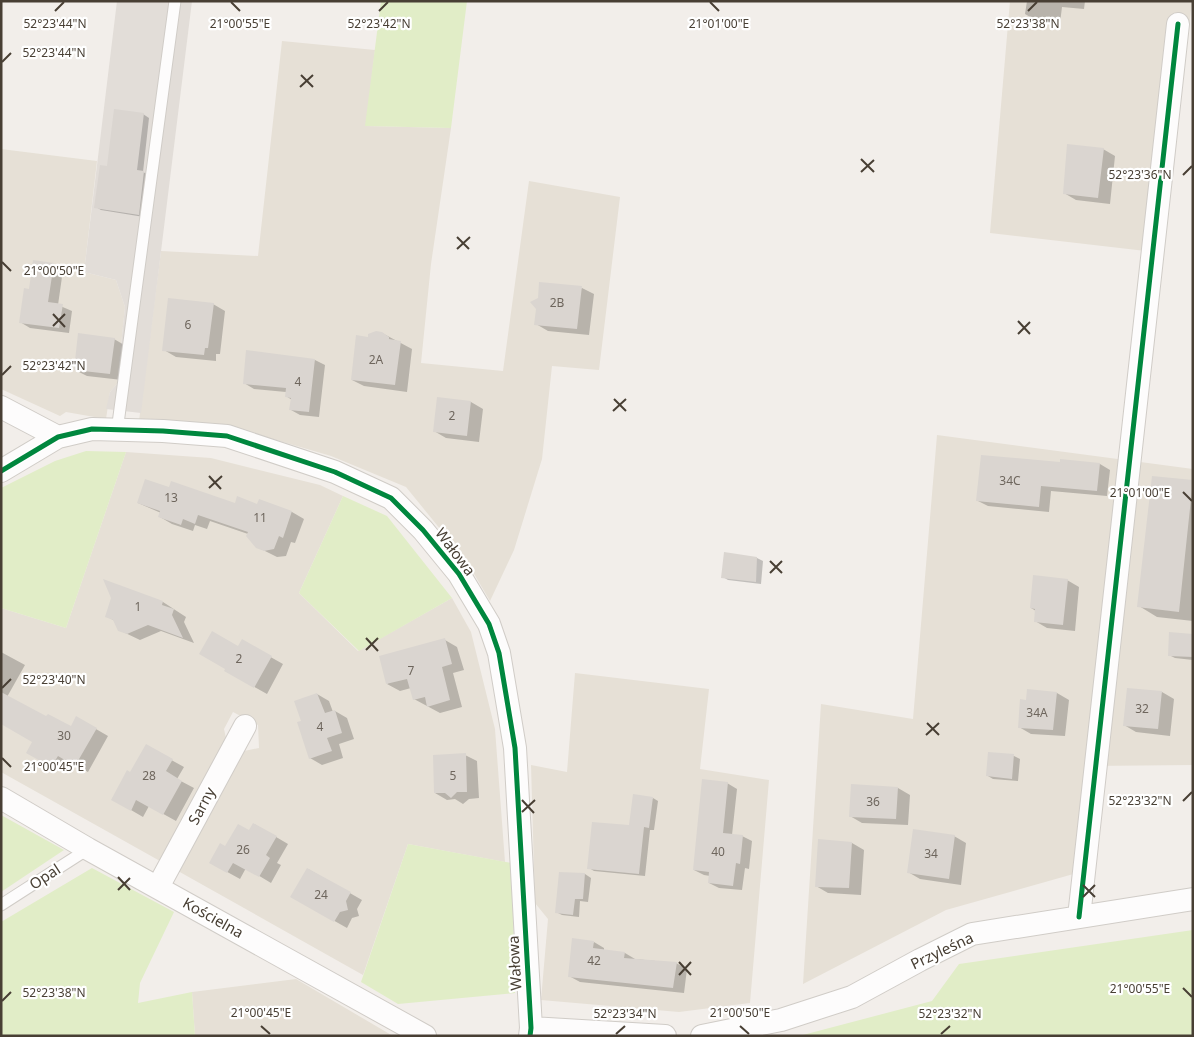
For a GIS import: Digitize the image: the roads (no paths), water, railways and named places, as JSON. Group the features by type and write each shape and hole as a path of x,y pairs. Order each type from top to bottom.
{"street":[{"path":"1079,917 1178,24"},
{"path":"1,407 58,437"},
{"name":"Wałowa","path":"1,470 58,437 92,429 163,431 227,436 335,472 391,498 423,530 458,574 489,624 499,653 516,748 530,1032"},
{"name":"Sarny","path":"158,887 245,726"},
{"name":"Kościelna","path":"1,798 88,849 425,1036"},
{"name":"Przyleśna","path":"702,1036 781,1020 852,998 920,960 972,934 1193,899"},
{"path":"530,1032 665,1036"}],"lane":[{"path":"117,431 175,1"},
{"name":"Opal","path":"1,904 88,849"}]}
